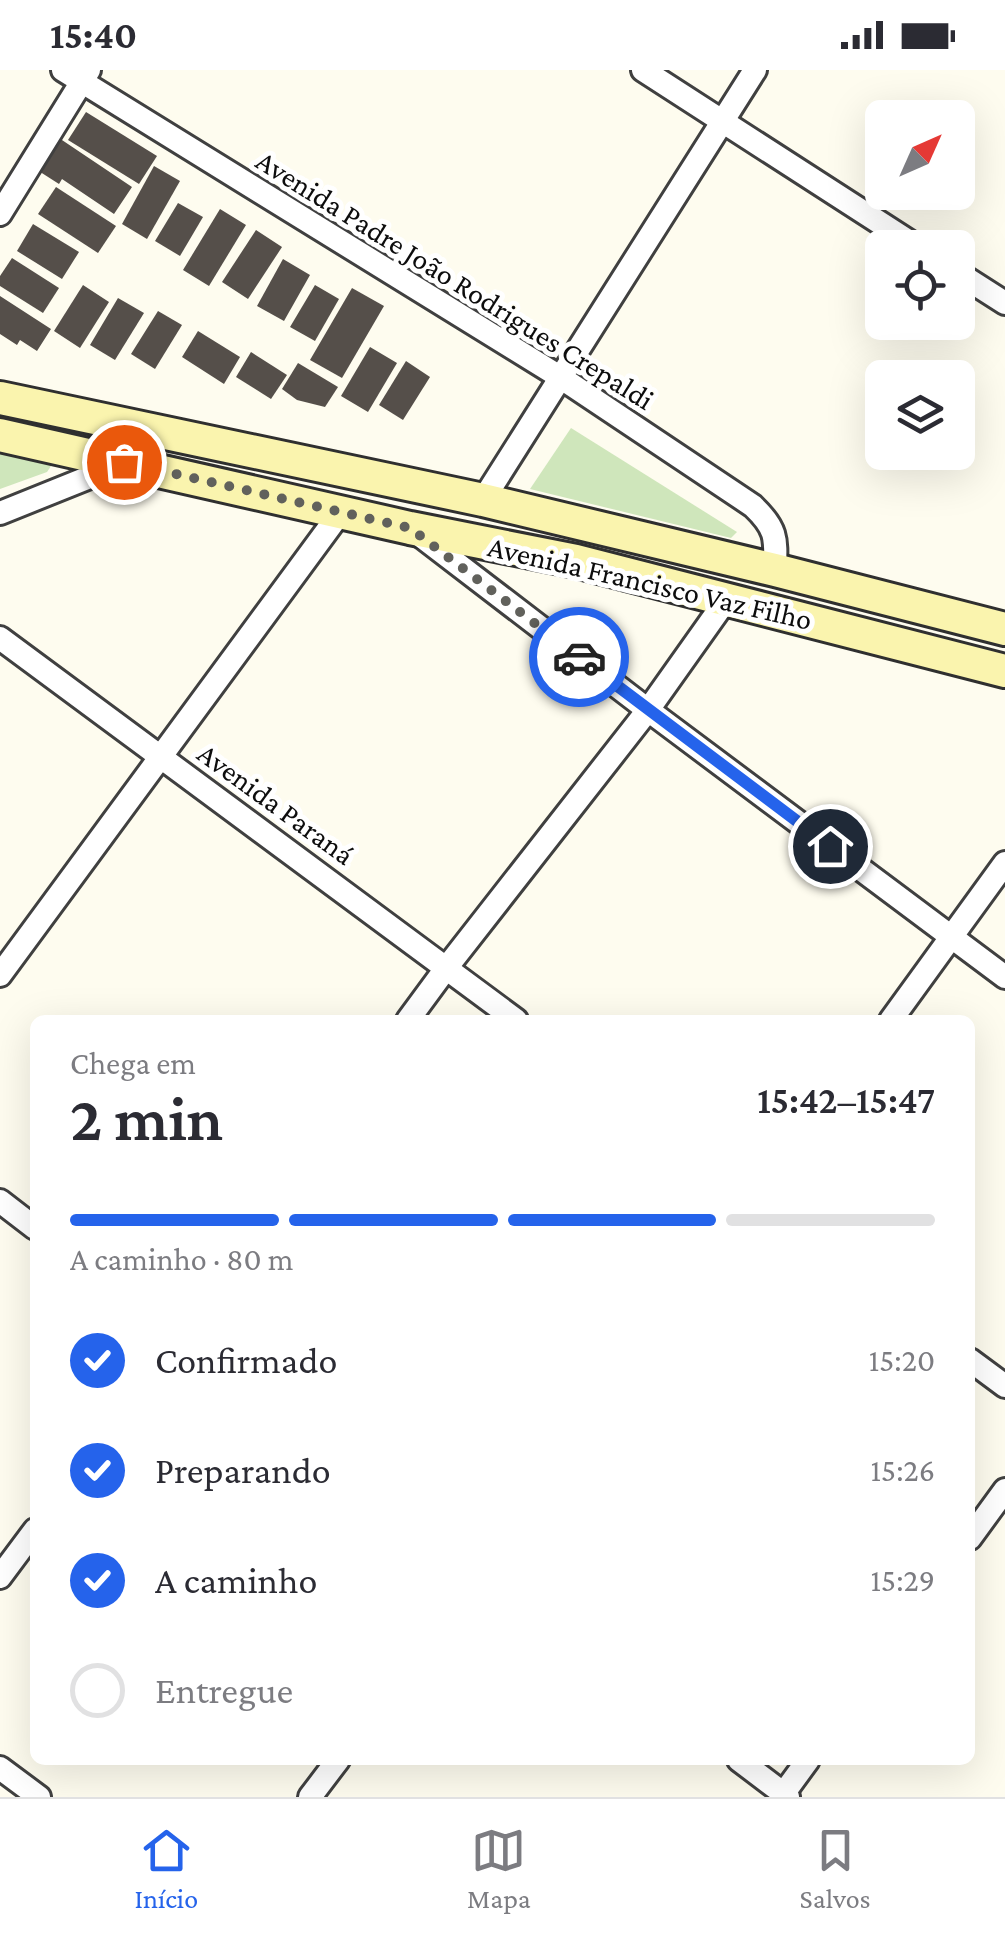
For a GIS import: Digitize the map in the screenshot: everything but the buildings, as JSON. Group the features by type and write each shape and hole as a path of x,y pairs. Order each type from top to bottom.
{"main road":[{"name":"Avenida Francisco Vaz Filho","path":"0,398 482,500 1005,629"},
{"name":"Avenida Francisco Vaz Filho","path":"0,435 410,528 576,561 1005,670"}],"street":[{"path":"643,70 891,230"},
{"path":"482,500 755,70"},
{"path":"0,214 78,74"},
{"name":"Avenida Padre João Rodrigues Crepaldi","path":"78,74 560,378 752,506 768,521 776,538 775,570"},
{"path":"975,283 1005,303"},
{"path":"0,514 124,462"},
{"path":"0,976 340,512"},
{"path":"410,528 1005,977"},
{"path":"412,1015 648,710 726,600"},
{"name":"Avenida Paraná","path":"0,638 509,1015"},
{"path":"895,1015 1005,863"},
{"path":"0,1202 30,1224"},
{"path":"975,1364 1005,1386"},
{"path":"975,1531 1005,1490"},
{"path":"0,1577 30,1537"},
{"path":"310,1797 334,1765"},
{"path":"745,1765 784,1796 805,1765"},
{"path":"0,1768 39,1797"}],"green space":[{"path":"571,428 737,532 731,538 530,489"},
{"path":"0,448 47,460 51,466 47,472 0,489"}],"way so far":[{"path":"124,462 410,528 579,657"}],"route":[{"path":"579,657 830,846"}]}
